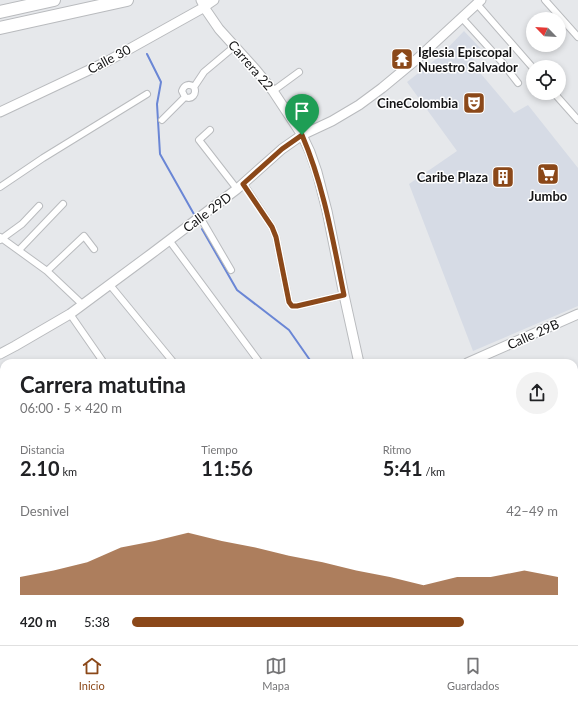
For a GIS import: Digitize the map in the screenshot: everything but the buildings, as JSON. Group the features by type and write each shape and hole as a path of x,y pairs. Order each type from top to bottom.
{"highway":[{"path":"0,12 54,0"},
{"path":"0,28 127,0"}],"street":[{"name":"Calle 30","path":"0,112 106,62 202,3 214,0"},
{"path":"545,0 578,37"},
{"path":"479,2 526,60"},
{"name":"Calle 29D","path":"0,354 70,314 110,285 240,186 282,149 302,135 332,121 359,105 417,59 479,2"},
{"name":"Carrera 22","path":"202,3 219,29 274,91 302,135 310,152 317,172 325,205 359,359"},
{"path":"462,18 518,83"},
{"path":"162,120 185,97 191,98 194,96 194,87 204,72 234,46"},
{"path":"274,91 299,72"},
{"path":"0,187 43,158 147,94"},
{"path":"560,100 578,120"},
{"path":"210,130 199,140 240,186 272,227 276,237 289,302 292,306 344,295"},
{"path":"19,250 63,204"},
{"path":"39,206 22,224 1,239 19,250 47,271 82,305"},
{"path":"200,217 231,270"},
{"path":"47,271 84,236 94,249"},
{"path":"169,240 257,359"},
{"path":"110,285 171,359"},
{"path":"70,314 101,359"},
{"name":"Calle 29B","path":"476,359 578,314"}],"shaded area":[{"name":"Caribe Plaza","path":"464,31 483,51 471,62 514,113 528,105 578,168 578,306 473,351 409,184 457,151 407,82 440,56"}],"waterway":[{"path":"147,54 161,82 157,104 160,154 195,216"},
{"path":"202,229 237,290 289,330 309,359"}],"place":[{"name":"Iglesia Episcopal Nuestro Salvador","path":"402,59"},
{"name":"CineColombia","path":"474,103"},
{"name":"Jumbo","path":"548,174"},
{"name":"Caribe Plaza","path":"503,177"}],"route":[{"path":"302,135 317,172 327,211 344,295 292,306 289,302 276,237 272,227 243,184 282,149 302,135"}]}
